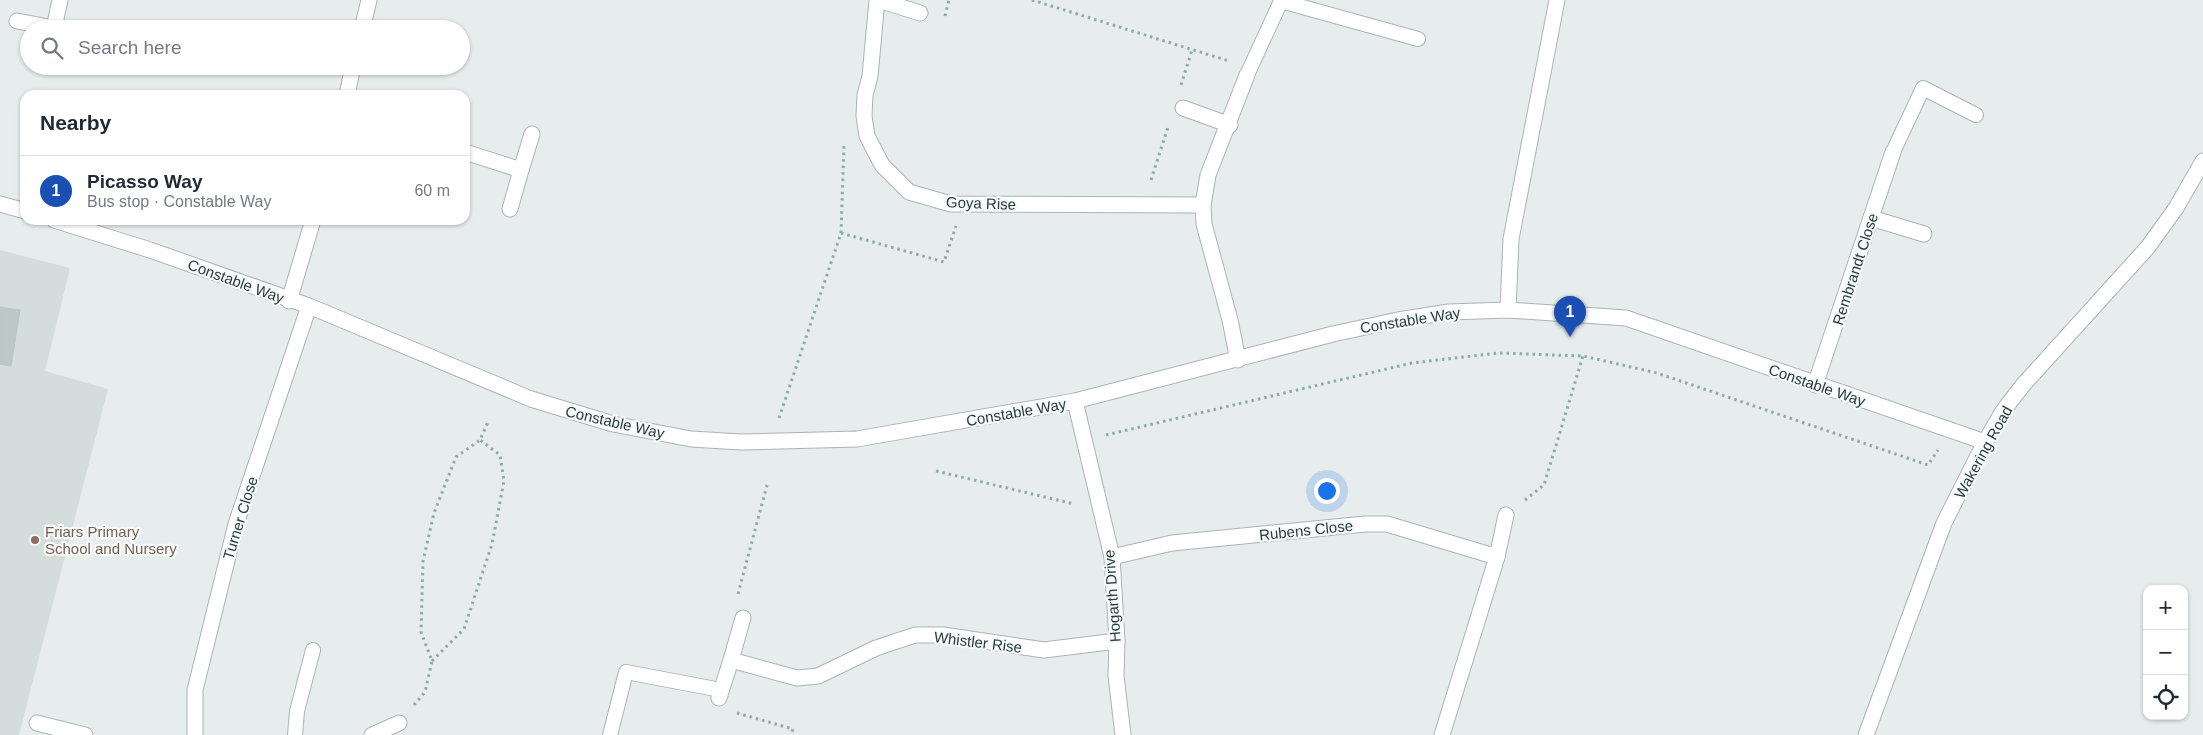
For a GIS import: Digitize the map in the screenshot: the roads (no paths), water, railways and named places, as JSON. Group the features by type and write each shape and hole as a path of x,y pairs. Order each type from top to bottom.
{"street":[{"path":"56,20 60,0"},
{"path":"364,20 369,0"},
{"name":"Goya Rise","path":"920,13 878,0 864,116 867,136 874,152 895,180 909,192 926,199 963,204 1203,204"},
{"path":"1508,310 1512,239 1557,0"},
{"path":"1238,360 1230,320 1204,224 1203,204 1208,176 1230,125 1249,72"},
{"path":"348,90 352,75"},
{"path":"1184,108 1230,125"},
{"path":"510,209 532,134"},
{"name":"Rembrandt Close","path":"1815,385 1892,152"},
{"path":"470,154 520,170"},
{"name":"Wakering Road","path":"1866,735 1944,523 2003,411 2023,385 2148,247 2176,208 2203,161"},
{"path":"0,204 20,210"},
{"path":"1871,218 1924,234"},
{"name":"Constable Way","path":"70,225 150,250 289,301 309,306 531,399 578,415 636,429 691,439 771,442 857,439 1075,401 1333,334 1398,320 1450,312 1508,310 1626,318 1815,385 1985,442"},
{"path":"289,301 312,225"},
{"name":"Turner Close","path":"195,735 195,690 236,524 309,306"},
{"name":"Hogarth Drive","path":"1075,401 1112,557 1116,676 1123,735"},
{"path":"1442,735 1497,557 1506,515"},
{"name":"Rubens Close","path":"1112,557 1172,543 1365,524 1386,524 1497,557"},
{"path":"720,694 743,618"},
{"name":"Whistler Rise","path":"730,660 797,678 818,676 876,648 916,635 944,635 1044,650 1116,641"},
{"path":"37,723 85,735"},
{"path":"372,735 399,723"}],"lane":[{"path":"1249,72 1281,1 1418,39"},
{"path":"1892,152 1922,88 1976,115"},
{"path":"295,735 297,712 313,650"},
{"path":"610,735 626,672 720,694"}],"place":[{"name":"Picasso Way","path":"1570,337"},
{"name":"Friars Primary School and Nursery","path":"35,540"}]}
